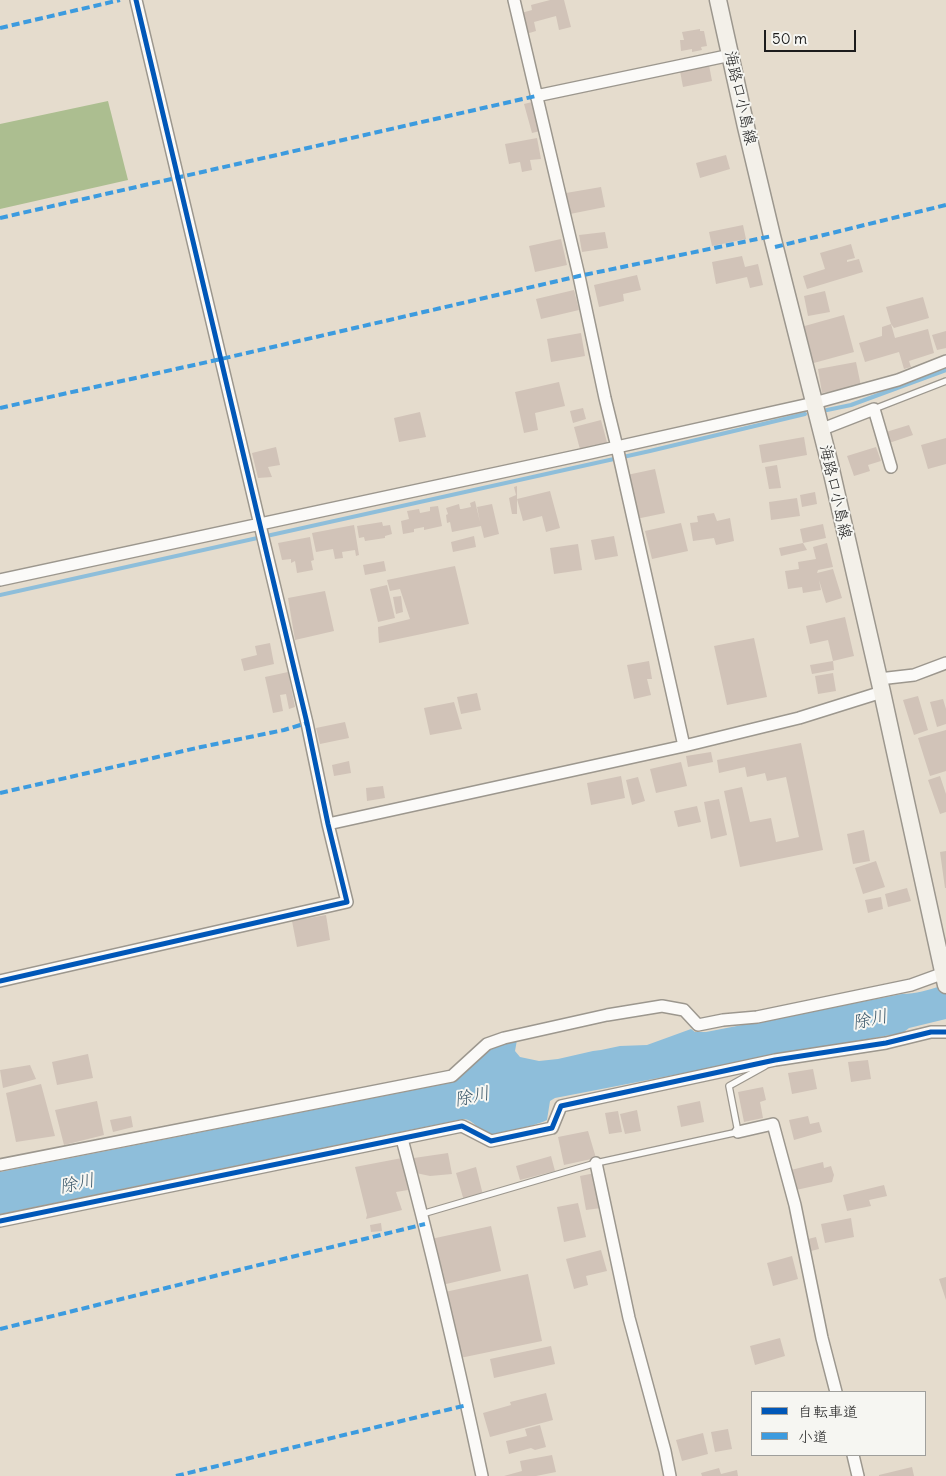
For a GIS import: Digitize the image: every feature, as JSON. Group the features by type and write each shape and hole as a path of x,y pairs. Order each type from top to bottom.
{"main road":[{"name":"海路口小島線","path":"718,0 772,236 830,465 881,686 945,979"}],"street":[{"path":"0,981 347,902 328,824 307,723 136,0"},
{"path":"514,0 579,276 605,398 618,447 684,746"},
{"path":"536,96 730,55"},
{"path":"0,580 260,525 814,403 898,380 946,361"},
{"path":"820,430 874,409 891,467"},
{"path":"328,824 684,746 799,718 946,663"},
{"path":"0,1165 452,1076 488,1044 504,1038 607,1015 662,1006 684,1010 698,1025 723,1020 757,1017 945,979"},
{"path":"0,1221 462,1126 491,1141 552,1128 561,1106 775,1060 886,1043 931,1032 946,1032"},
{"path":"738,1132 773,1124 795,1205 822,1338 836,1391"},
{"path":"402,1139 422,1214 482,1476"},
{"path":"596,1163 629,1318 670,1476"},
{"path":"853,1456 858,1476"}],"lane":[{"path":"874,409 946,381"},
{"path":"422,1214 596,1163 738,1132 728,1086 775,1060"}],"green space":[{"path":"108,101 128,180 0,209 0,124"}],"water":[{"name":"除川","path":"946,986 946,1019 909,1028 899,1036 896,1034 767,1057 555,1098 550,1101 547,1120 517,1130 487,1134 471,1121 464,1119 0,1214 0,1172 454,1082 485,1051 517,1040 515,1051 520,1057 539,1061 558,1059 620,1046 647,1045 691,1029 695,1032 706,1032 902,994 917,993"}],"building":[{"path":"550,0 564,0 571,27 559,30 556,16 534,22 536,31 526,34 521,13 532,10 531,5"},
{"path":"700,29 700,31 704,31 707,46 701,47 702,50 692,52 692,49 681,51 680,40 684,40 682,32"},
{"path":"709,65 712,81 683,87 680,71"},
{"path":"532,102 540,131 532,133 524,104"},
{"path":"537,138 541,159 530,160 532,170 522,172 520,162 509,164 505,144"},
{"path":"726,155 730,169 700,178 696,163"},
{"path":"601,187 605,207 570,214 566,193"},
{"path":"743,225 746,239 712,246 709,232"},
{"path":"605,232 608,248 582,252 579,235"},
{"path":"561,239 567,265 535,272 529,246"},
{"path":"851,244 855,258 847,260 847,262 859,259 863,272 807,289 803,276 825,269 820,253"},
{"path":"742,256 745,267 758,264 763,285 750,288 747,277 716,284 712,262"},
{"path":"637,275 641,290 623,294 624,301 599,307 594,285"},
{"path":"574,290 579,310 541,319 536,299"},
{"path":"825,291 830,312 808,316 804,296"},
{"path":"923,297 929,318 894,328 886,307"},
{"path":"844,315 854,352 810,364 801,327"},
{"path":"891,324 895,338 928,329 934,353 909,361 911,367 904,369 899,352 865,362 859,343 882,336 882,327"},
{"path":"946,331 946,348 937,350 932,335"},
{"path":"581,333 585,356 551,362 547,339"},
{"path":"856,362 861,386 822,393 818,369"},
{"path":"559,382 565,406 535,413 538,430 524,433 515,392"},
{"path":"583,408 586,419 573,423 570,411"},
{"path":"420,412 426,437 399,442 394,418"},
{"path":"601,420 608,446 581,453 574,427"},
{"path":"909,425 913,435 889,443 886,432"},
{"path":"804,437 807,455 762,463 759,445"},
{"path":"946,438 946,464 928,469 921,445"},
{"path":"276,447 280,465 268,467 272,477 258,478 252,453"},
{"path":"876,447 881,461 868,465 870,471 854,476 847,456"},
{"path":"777,465 781,488 769,489 765,467"},
{"path":"655,469 665,513 636,519 627,475"},
{"path":"517,486 517,514 512,514 509,498 516,495 514,487"},
{"path":"550,491 560,528 546,532 542,516 523,521 517,499"},
{"path":"815,492 817,504 802,507 800,495"},
{"path":"797,498 800,516 771,520 769,502"},
{"path":"475,501 480,522 477,507 492,504 499,534 484,538 481,526 452,532 450,522 447,523 446,515 448,514 446,508 459,504 460,509 471,507 470,503"},
{"path":"438,506 442,526 424,530 424,527 414,529 414,532 403,534 401,521 409,519 407,511 419,509 420,513 430,511 430,507"},
{"path":"714,513 717,521 730,518 734,541 716,545 714,538 693,541 690,523 698,522 697,516"},
{"path":"382,522 383,526 390,525 392,534 385,536 385,538 365,541 364,537 359,538 357,526"},
{"path":"681,523 688,551 652,559 645,531"},
{"path":"823,524 826,538 803,543 800,529"},
{"path":"354,525 359,555 356,556 355,550 342,552 343,558 335,559 333,549 316,552 312,533"},
{"path":"474,536 476,547 453,552 451,542"},
{"path":"614,536 618,556 595,560 591,540"},
{"path":"310,537 314,560 311,561 313,570 297,573 295,561 291,563 291,559 282,560 278,543"},
{"path":"803,543 807,550 781,556 779,548"},
{"path":"827,543 833,567 818,570 817,573 833,569 842,598 826,603 819,580 821,590 803,593 802,587 788,589 785,571 799,569 798,562 816,559 813,547"},
{"path":"578,544 582,570 554,574 550,548"},
{"path":"384,561 386,571 365,575 363,565"},
{"path":"455,566 469,624 379,643 378,627 410,619 400,589 390,591 387,580"},
{"path":"387,585 395,618 378,622 370,589"},
{"path":"325,591 334,631 295,640 288,598"},
{"path":"401,596 403,612 396,614 393,597"},
{"path":"845,617 854,656 833,661 828,640 810,644 806,626"},
{"path":"754,638 767,697 727,705 714,646"},
{"path":"270,643 274,664 244,671 241,659 257,655 255,646"},
{"path":"649,661 652,679 647,679 651,695 634,699 627,665"},
{"path":"833,661 834,670 812,674 810,665"},
{"path":"288,672 295,707 289,709 286,694 280,695 283,711 273,713 265,677"},
{"path":"833,673 836,691 818,694 815,676"},
{"path":"477,693 481,710 461,714 457,697"},
{"path":"918,696 928,730 914,735 903,700"},
{"path":"943,699 946,709 946,724 937,727 930,702"},
{"path":"454,702 462,729 430,735 424,708"},
{"path":"345,722 349,738 320,744 316,728"},
{"path":"946,730 946,771 930,776 918,738"},
{"path":"801,743 823,850 740,867 724,791 742,787 750,822 771,818 776,842 799,837 786,777 767,781 765,773 747,777 745,767 719,773 717,760"},
{"path":"711,752 713,762 688,767 686,756"},
{"path":"349,761 351,773 334,776 332,765"},
{"path":"681,762 687,786 656,793 650,769"},
{"path":"621,776 625,798 591,805 587,783"},
{"path":"940,776 946,794 946,812 940,814 928,780"},
{"path":"638,777 645,801 632,805 626,780"},
{"path":"383,786 385,798 367,801 366,788"},
{"path":"719,799 727,835 711,839 704,802"},
{"path":"697,806 701,822 678,827 674,811"},
{"path":"864,830 870,861 853,864 847,834"},
{"path":"946,851 946,888 945,888 940,852"},
{"path":"876,861 885,887 863,894 855,868"},
{"path":"907,888 911,901 888,907 885,894"},
{"path":"881,897 883,909 868,913 865,900"},
{"path":"326,915 330,940 297,947 292,921"},
{"path":"88,1054 93,1078 57,1085 52,1062"},
{"path":"868,1060 871,1079 851,1082 848,1062"},
{"path":"30,1065 36,1079 3,1088 0,1070"},
{"path":"813,1069 817,1089 792,1094 788,1073"},
{"path":"41,1084 55,1136 16,1142 6,1093"},
{"path":"763,1087 766,1100 760,1102 763,1118 744,1122 738,1092"},
{"path":"97,1101 104,1135 64,1145 55,1110"},
{"path":"700,1101 704,1122 681,1127 677,1106"},
{"path":"637,1110 641,1131 625,1134 620,1114"},
{"path":"618,1111 622,1132 609,1134 605,1113"},
{"path":"131,1116 133,1127 113,1132 110,1120"},
{"path":"808,1116 810,1124 819,1122 822,1132 794,1140 789,1120"},
{"path":"588,1131 596,1158 564,1165 558,1137"},
{"path":"448,1153 452,1174 430,1176 416,1173 414,1158"},
{"path":"551,1156 555,1171 520,1180 516,1166"},
{"path":"402,1158 408,1190 396,1192 402,1210 366,1219 367,1215 355,1167"},
{"path":"823,1162 824,1168 831,1166 834,1175 832,1182 796,1190 791,1170"},
{"path":"476,1167 483,1195 464,1201 456,1173"},
{"path":"595,1173 601,1208 586,1210 580,1176"},
{"path":"884,1185 887,1196 869,1200 871,1206 847,1211 843,1195"},
{"path":"578,1203 586,1237 564,1242 557,1207"},
{"path":"851,1218 854,1237 825,1243 821,1224"},
{"path":"381,1223 382,1231 371,1232 370,1225"},
{"path":"491,1226 501,1271 442,1285 431,1239"},
{"path":"816,1237 819,1249 811,1251 808,1239"},
{"path":"601,1250 607,1271 586,1276 588,1285 574,1289 566,1259"},
{"path":"792,1256 798,1279 773,1286 767,1263"},
{"path":"528,1274 542,1341 460,1358 445,1292"},
{"path":"946,1277 946,1300 939,1279"},
{"path":"780,1338 785,1356 755,1365 750,1346"},
{"path":"551,1346 555,1364 494,1378 490,1359"},
{"path":"546,1393 553,1420 490,1437 483,1413 511,1405 510,1402"},
{"path":"540,1425 546,1447 535,1450 531,1448 509,1454 506,1441 527,1436 525,1429"},
{"path":"728,1429 732,1449 715,1452 711,1432"},
{"path":"703,1433 708,1454 682,1461 676,1440"},
{"path":"552,1455 556,1472 536,1476 504,1476 522,1471 520,1461"},
{"path":"912,1467 914,1476 879,1476 879,1475"},
{"path":"719,1468 721,1474 737,1470 738,1476 702,1476 701,1473"}],"waterway":[{"path":"827,410 851,405 946,370"},
{"path":"0,595 650,451 805,414"}],"marked path":[{"path":"0,28 120,0"},
{"path":"0,218 536,96"},
{"path":"775,247 946,205"},
{"path":"0,408 579,276 772,236"},
{"path":"0,793 284,730 307,723"},
{"path":"0,1329 425,1224"},
{"path":"176,1476 467,1405"}],"cycle path":[{"path":"0,981 347,902 328,824 307,723 136,0"},
{"path":"0,1221 462,1126 491,1141 552,1128 561,1106 775,1060 886,1043 931,1032 946,1032"}]}
